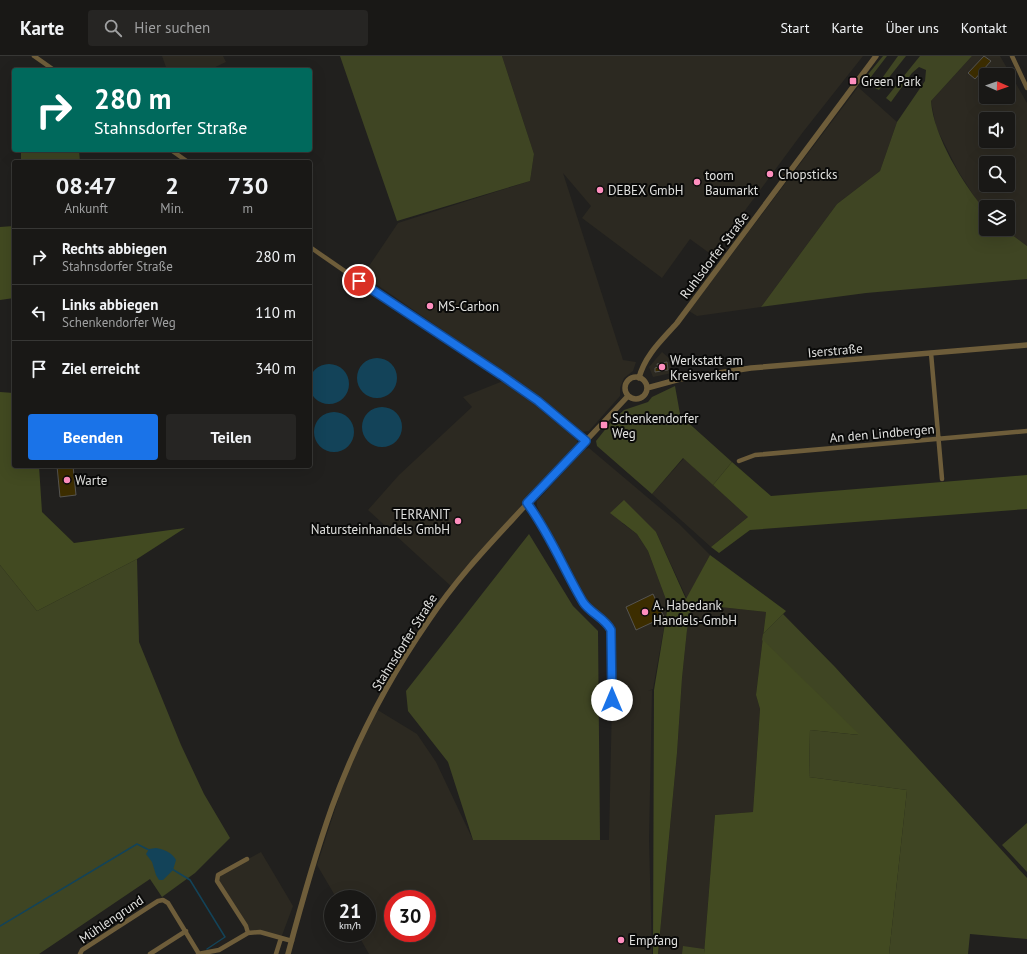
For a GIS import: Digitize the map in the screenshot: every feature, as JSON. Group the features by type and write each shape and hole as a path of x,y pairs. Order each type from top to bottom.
{"street":[{"path":"34,56 51,68"},
{"name":"Ruhlsdorfer Straße","path":"639,378 642,368 649,355 670,332 876,56"},
{"path":"1012,56 1027,88"},
{"path":"174,152 185,160"},
{"path":"312,247 359,281 538,401 586,441"},
{"name":"Iserstraße","path":"647,388 680,379 751,368 1027,345"},
{"path":"931,353 942,479"},
{"path":"639,378 645,381 647,388 645,394 640,398 634,399 628,396 625,390 626,384 630,379 639,378"},
{"name":"Stahnsdorfer Straße","path":"288,954 332,806 363,734 391,681 429,620 452,588 475,560 628,396"},
{"name":"An den Lindbergen","path":"739,460 755,454 1027,431"},
{"path":"527,503 538,518 584,604 608,625 611,630 612,700 617,704"},
{"path":"247,859 216,877 217,881 246,926 248,933"},
{"name":"Mühlengrund","path":"80,954 82,950 158,901 163,900 168,903 186,931 198,954"},
{"path":"150,954 186,931"},
{"path":"198,954 220,952 248,933 260,932 292,941"},
{"path":"276,954 281,938"}],"shaded area":[{"path":"162,56 223,56 226,62 213,68 166,68"},
{"path":"502,56 863,56 803,132 712,255 690,239 662,278 582,218 591,206 563,173 623,360 636,362 633,371 624,378 620,388 620,396 589,431 581,432 540,398 363,275 398,223 530,181 534,154"},
{"path":"972,56 1000,56 1007,68 979,68 979,104 1015,104 1015,82 1027,103 1027,246 1013,236 1015,236 1015,200 979,200 979,203 958,171 936,127 931,101"},
{"path":"858,87 897,122 880,171 837,204 761,307 697,316 689,311"},
{"path":"662,352 670,359 672,373 653,377 649,367"},
{"path":"503,381 537,404 577,438 577,444 529,496 453,588 368,510 399,475 472,407 463,397"},
{"path":"589,448 679,524 710,555 687,599 656,532 622,523 637,534 648,551 668,605 653,689 648,691 652,690 649,840 652,954 369,954 362,942 376,942 376,890 332,890 317,865 339,797 339,790 376,709 417,734 436,762 473,840 609,840 612,700 611,630 584,604 557,554 537,506 537,501 584,449"},
{"path":"684,458 748,517 711,547 652,494"},
{"path":"692,604 766,612 756,695 760,709 753,812 715,815 704,954 658,954 677,753 682,678 687,630"},
{"path":"261,852 293,906 281,938 260,932 248,933 217,881 218,875"}],"green space":[{"path":"340,56 502,56 534,154 530,181 397,221"},
{"path":"883,56 887,56 864,86 861,83"},
{"path":"898,56 906,56 879,90 875,88"},
{"path":"920,56 972,56 931,101 933,114 943,144 959,174 979,202 979,236 1013,236 1027,246 1027,279 866,293 761,307 837,204 880,171 897,122 925,81 926,70 919,67 912,73 891,102 886,98"},
{"path":"21,152 79,152 80,160 21,160"},
{"path":"12,226 12,298 0,300 0,227"},
{"path":"675,386 680,414 683,418 732,462 713,485 683,458 652,494 597,446 596,441 612,421 624,410 648,402 652,397"},
{"path":"0,392 12,393 12,468 39,468 42,512 74,543 185,528 137,559 37,611 0,565"},
{"path":"732,462 771,496 1027,475 1027,509 750,530 719,553 711,547 748,517 713,485"},
{"path":"624,500 656,532 686,599 710,555 786,611 763,634 766,612 692,604 687,630 682,678 677,753 658,954 653,954 654,690 668,605 648,551 637,534 610,513"},
{"path":"529,534 573,606 598,631 600,840 473,840 448,762 408,711 406,691"},
{"path":"137,559 139,642 181,745 204,794 230,838 195,873 162,897 150,879 39,954 0,954 0,565 37,611"},
{"path":"783,614 835,667 1027,878 1027,939 970,934 968,954 889,954 907,790 809,777 810,730 859,735 762,640 763,634"},
{"path":"763,637 763,640 860,735 810,730 809,777 907,790 889,954 704,954 715,815 753,812 760,709 756,695"},
{"path":"1027,823 1027,872 1002,845"},
{"path":"683,946 704,949 704,954 682,954"}],"water":[{"path":"381,358 388,361 394,367 397,378 396,386 388,395 381,398 373,398 366,395 358,386 357,374 360,367 369,359"},
{"path":"325,364 333,364 340,367 346,373 349,380 349,388 346,395 340,401 333,404 325,404 318,401 312,395 312,373 318,367"},
{"path":"386,407 393,410 399,416 402,427 401,435 393,444 386,447 378,447 371,444 363,435 362,423 365,416 374,408"},
{"path":"338,412 345,415 351,421 354,432 353,440 345,449 338,452 330,452 323,449 315,440 314,428 317,421 326,413"},
{"path":"156,848 170,853 176,860 173,870 163,880 159,880 152,862 146,854 149,849"}],"building":[{"path":"984,56 991,61 985,68 979,68 979,74 975,79 968,73"},
{"name":"Werkstatt am Kreisverkehr","path":"667,362 668,370 655,372 655,368 658,367 657,364"},
{"name":"Warte","path":"57,468 73,468 76,495 60,497"},
{"name":"A. Habedank Handels-GmbH","path":"653,594 664,617 636,630 626,607"}],"waterway":[{"path":"0,926 137,844 149,850"},
{"path":"172,869 190,880 225,937 207,949"}],"place":[{"name":"Green Park","path":"853,81"},
{"name":"Chopsticks","path":"770,174"},
{"name":"toom Baumarkt","path":"697,182"},
{"name":"DEBEX GmbH","path":"600,190"},
{"name":"MS-Carbon","path":"430,306"},
{"name":"Werkstatt am Kreisverkehr","path":"662,367"},
{"name":"Schenkendorfer Weg","path":"604,425"},
{"name":"Warte","path":"67,480"},
{"name":"TERRANIT Natursteinhandels GmbH","path":"458,521"},
{"name":"A. Habedank Handels-GmbH","path":"645,612"},
{"name":"Empfang","path":"621,940"}],"route":[{"path":"359,281 538,401 586,441 527,503 538,518 584,604 602,619 611,630 612,700"}]}
